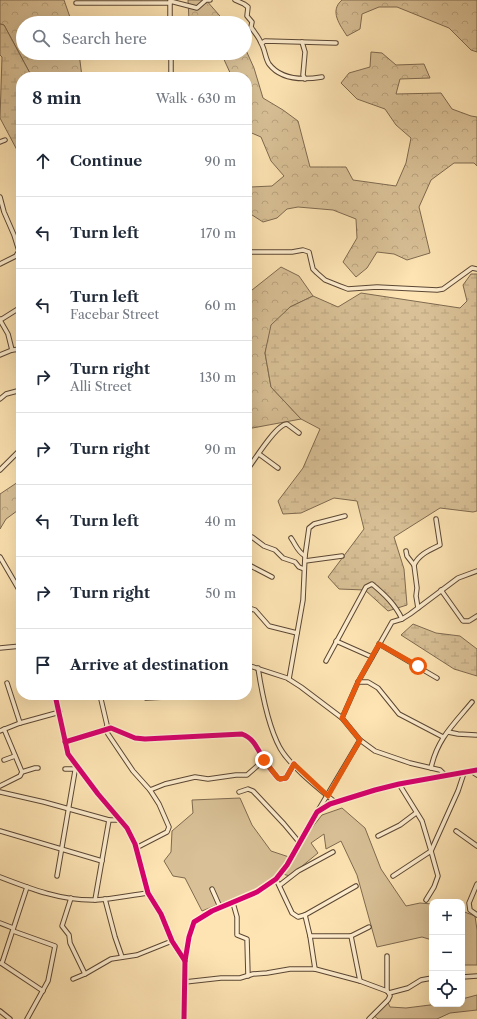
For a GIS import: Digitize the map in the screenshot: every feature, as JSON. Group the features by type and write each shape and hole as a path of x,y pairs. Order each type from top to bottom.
{"street":[{"path":"76,3 170,1 197,8 206,0 210,0"},
{"path":"235,0 248,7 247,16"},
{"path":"170,1 170,16"},
{"path":"252,28 262,43 268,62 274,68 285,75 305,79 322,77"},
{"path":"262,43 265,41 336,43"},
{"path":"302,42 305,52 303,75 305,79"},
{"path":"171,60 171,72"},
{"path":"0,142 5,140"},
{"path":"0,197 4,212 16,241"},
{"path":"252,252 292,252 303,250 310,252 313,269 317,273 325,280 348,289 377,287 437,290 443,288 472,268 477,269"},
{"path":"0,264 16,256"},
{"path":"12,350 8,334 1,320 16,310"},
{"path":"0,354 16,350"},
{"path":"0,399 6,394 16,391"},
{"path":"252,463 261,449 282,425 287,424 299,433"},
{"path":"0,470 16,454"},
{"path":"258,454 278,468"},
{"path":"289,679 303,600 305,556 309,528 311,526 345,516"},
{"path":"414,565 423,554 440,545 436,519"},
{"path":"252,537 264,546 275,550 283,558 295,562 299,567 304,569"},
{"path":"291,538 296,549 305,556"},
{"path":"406,551 407,556 414,565 418,588 416,596 418,608"},
{"path":"0,556 16,584"},
{"path":"305,561 342,556"},
{"path":"252,567 272,577"},
{"path":"342,718 358,682 392,622 402,619 458,578 477,571"},
{"path":"326,661 369,584 372,584 391,601 402,619"},
{"path":"441,590 463,621 469,621 477,616"},
{"path":"252,609 272,628 297,633"},
{"path":"336,641 372,657"},
{"path":"379,644 437,678"},
{"path":"0,648 16,646"},
{"path":"252,666 289,679 324,703 342,718 360,740 375,751 410,763 442,771 446,776"},
{"path":"258,668 262,691 275,736 281,749 294,764 335,802"},
{"path":"358,682 368,682 378,688 399,714 443,737"},
{"path":"6,683 20,723"},
{"path":"56,700 68,754 127,828 136,848 148,893 161,914 172,941 185,961"},
{"path":"101,700 107,724 106,729 133,771 150,790 163,812 169,828 167,832 136,848"},
{"path":"430,768 435,752 443,737 472,702"},
{"path":"0,731 20,723 60,712"},
{"path":"65,742 111,728 135,738 145,739 242,734 247,736 255,745 278,778 286,778 294,764"},
{"path":"4,729 22,772"},
{"path":"448,732 476,735"},
{"path":"184,1019 185,961 189,938 194,922 220,907 257,892 276,879 288,865 299,842 328,796 360,740"},
{"path":"4,760 15,756"},
{"path":"150,790 165,784 195,777 208,779 236,775 245,776 264,760"},
{"path":"57,876 76,765"},
{"path":"0,786 20,776 22,772 38,768"},
{"path":"65,769 75,769"},
{"path":"317,812 325,806 335,802 399,784 477,770"},
{"path":"471,771 477,775"},
{"path":"393,876 432,851 458,791 464,773"},
{"path":"399,784 422,821 438,872 434,887 426,900"},
{"path":"239,792 248,790 253,791 299,842"},
{"path":"0,792 44,802 108,820 120,820"},
{"path":"378,836 416,813"},
{"path":"95,900 108,820"},
{"path":"456,831 477,846"},
{"path":"0,832 102,861"},
{"path":"280,884 298,871 333,852"},
{"path":"0,877 34,890 71,898 95,900 148,893"},
{"path":"276,879 280,884 292,913 298,917 305,915 356,886"},
{"path":"477,884 469,905 470,910 477,915"},
{"path":"27,887 1,963 43,991"},
{"path":"212,889 220,907"},
{"path":"71,898 62,926 69,935 70,943 85,974"},
{"path":"105,899 122,957"},
{"path":"233,903 237,916 237,935 247,939 248,941 246,947 248,976"},
{"path":"305,915 315,969"},
{"path":"0,923 55,946 48,981 27,1019"},
{"path":"310,936 351,936 369,926"},
{"path":"351,936 360,981"},
{"path":"73,979 111,960 137,955 172,941"},
{"path":"369,1019 388,1000 390,996 388,992 387,956"},
{"path":"185,982 221,978 240,978 290,969 315,969 360,981 388,992 408,988 421,980 429,979"},
{"path":"465,977 477,976"},
{"path":"0,1011 10,1019"}],"green space":[{"path":"0,0 64,0 70,16 16,16 16,47 4,25 0,24"},
{"path":"188,0 206,0 220,16 189,16"},
{"path":"342,0 477,0 477,52 471,50 449,28 397,7 379,7 362,14 360,29 347,36 339,23 336,13 338,4"},
{"path":"0,24 4,25 16,47 16,60 23,60 29,72 16,72 16,148 0,118 2,57 0,55"},
{"path":"371,52 382,53 396,65 424,64 430,78 400,79 396,94 441,93 452,109 477,117 477,166 474,163 454,163 431,180 419,207 430,253 407,260 394,254 377,252 367,268 356,277 343,262 357,238 356,219 333,210 298,207 287,209 277,218 263,222 252,215 252,187 272,186 284,176 271,161 261,137 252,133 252,72 230,72 224,60 250,60 263,98 298,121 310,167 346,167 353,180 396,186 406,163 411,138 396,125 385,109 357,99 341,83 349,73 370,67"},
{"path":"23,60 80,60 81,72 29,72"},
{"path":"281,267 299,276 313,296 290,307 272,325 265,353 271,387 301,419 252,428 252,290"},
{"path":"471,274 477,274 477,511 473,512 440,508 394,537 404,569 407,605 388,611 365,590 339,589 328,577 364,529 357,501 334,498 301,513 283,514 278,501 303,468 320,429 301,419 271,387 265,353 271,325 290,307 313,296 338,307 361,293 460,308 467,301 463,285"},
{"path":"16,483 16,512 6,519 0,529 0,494"},
{"path":"413,624 436,633 460,636 477,649 477,676 454,669 401,635"},
{"path":"240,798 252,825 271,851 289,857 322,815 342,808 365,828 381,869 406,906 420,903 429,904 429,939 422,937 377,947 357,875 341,841 326,849 324,834 311,843 318,853 290,876 279,873 259,888 202,911 185,878 173,876 164,861 171,852 172,831 193,813 192,800"},
{"path":"465,912 475,916 477,930 477,965 465,965"},
{"path":"477,995 477,1010 450,1013 437,1019 378,1019 373,1015 387,1000 390,1007 406,1008 429,1005 429,1007 465,1007 465,998"}],"cycle path":[{"path":"56,700 68,754 98,794 127,828 135,844 148,893 161,914 172,941 185,961"},
{"path":"65,742 111,728 135,738 145,739 242,734 253,741 278,778 286,778 294,764"},
{"path":"184,1019 185,961 189,937 194,922 212,911 257,892 276,879 287,865 317,812 330,804 375,790 399,784 477,770"}],"route":[{"path":"264,760 280,779 286,778 294,764 328,796 360,740 342,718 358,682 379,644 418,666"}]}
